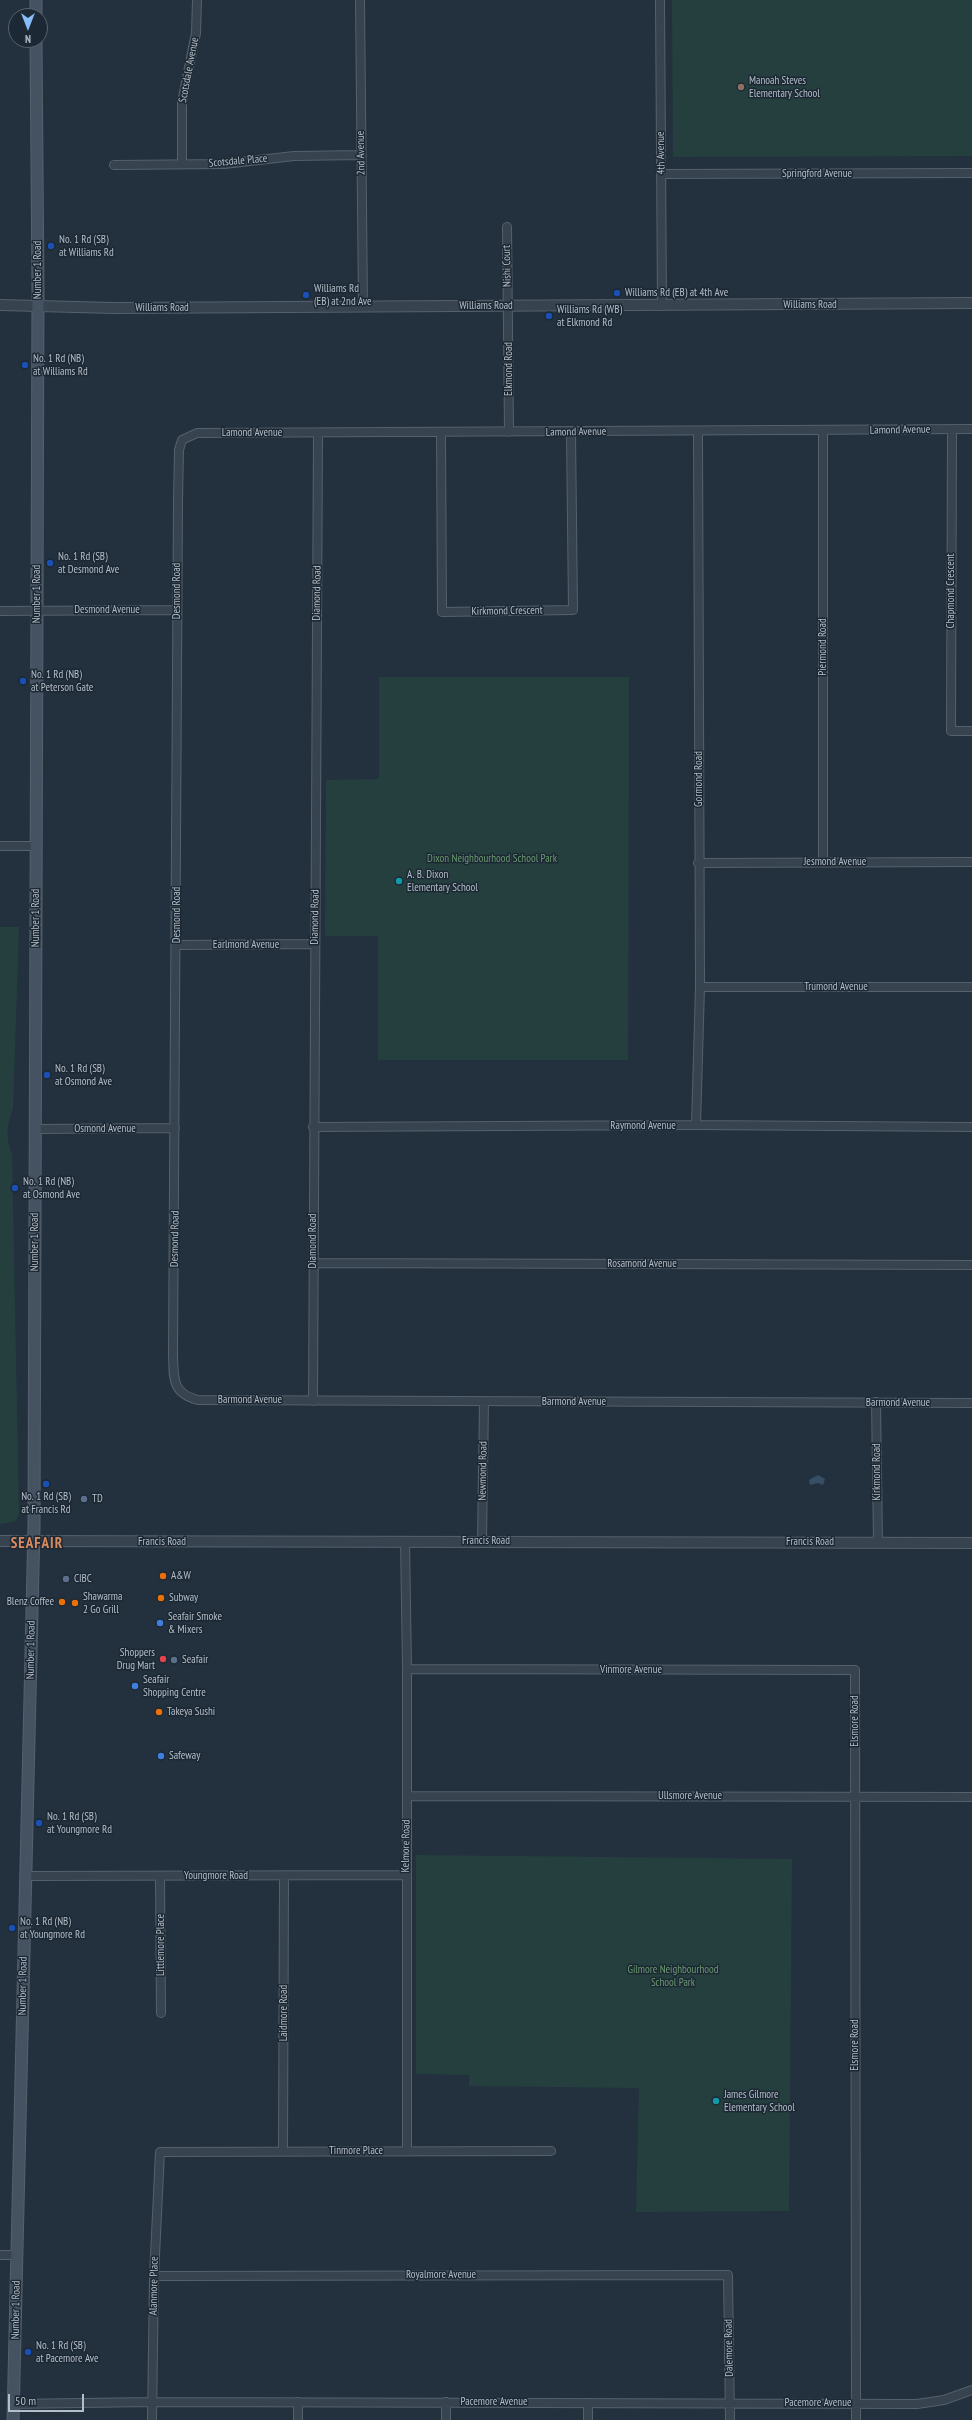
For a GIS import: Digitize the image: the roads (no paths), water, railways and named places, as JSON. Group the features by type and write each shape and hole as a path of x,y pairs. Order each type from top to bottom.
{"main road":[{"name":"Number 1 Road","path":"13,2420 34,1541 38,306 36,48"}],"street":[{"name":"Scotsdale Avenue","path":"182,164 182,102 196,33 197,0"},
{"name":"2nd Avenue","path":"360,0 363,306"},
{"name":"4th Avenue","path":"660,0 662,306"},
{"name":"Scotsdale Place","path":"114,165 237,164 302,155 361,155"},
{"name":"Springford Avenue","path":"662,174 972,173"},
{"name":"Nishi Court","path":"507,227 508,306"},
{"name":"Williams Road","path":"0,305 662,306 972,303"},
{"name":"Elkmond Road","path":"508,306 509,432"},
{"name":"Chapmond Crescent","path":"952,429 951,731 972,731"},
{"name":"Lamond Avenue","path":"182,440 197,433 698,432 972,429"},
{"name":"Piermond Road","path":"823,431 823,862"},
{"name":"Kirkmond Crescent","path":"441,432 442,612 573,610 571,432"},
{"name":"Gormond Road","path":"696,1125 700,987 698,863 698,432"},
{"name":"Diamond Road","path":"313,1400 318,433"},
{"name":"Desmond Road","path":"179,1391 174,1373 173,1354 177,945 177,610 179,450 182,440"},
{"name":"Desmond Avenue","path":"0,611 177,610"},
{"path":"0,846 36,846"},
{"name":"Jesmond Avenue","path":"698,863 972,862"},
{"name":"Earlmond Avenue","path":"177,945 315,944"},
{"name":"Trumond Avenue","path":"700,987 972,987"},
{"name":"Raymond Avenue","path":"314,1127 696,1125 972,1127"},
{"name":"Osmond Avenue","path":"35,1129 176,1128"},
{"name":"Rosamond Avenue","path":"313,1263 972,1265"},
{"name":"Barmond Avenue","path":"179,1391 185,1396 198,1400 972,1403"},
{"name":"Newmond Road","path":"482,1540 484,1402"},
{"name":"Kirkmond Road","path":"876,1402 878,1542"},
{"name":"Francis Road","path":"0,1541 482,1540 972,1542"},
{"name":"Kelmore Road","path":"405,1541 407,1669 407,2151"},
{"name":"Vinmore Avenue","path":"407,1669 855,1670"},
{"name":"Elsmore Road","path":"855,1670 856,2420"},
{"name":"Ullsmore Avenue","path":"407,1796 972,1797"},
{"name":"Youngmore Road","path":"26,1876 406,1875"},
{"name":"Littlemore Place","path":"160,1876 161,2013"},
{"name":"Laidmore Road","path":"283,2151 284,1876"},
{"name":"Tinmore Place","path":"160,2152 552,2151"},
{"name":"Alanmore Place","path":"152,2420 154,2276 160,2152"},
{"path":"0,2255 17,2255"},
{"name":"Royalmore Avenue","path":"154,2276 728,2275"},
{"name":"Dalemore Road","path":"728,2275 730,2420"},
{"name":"Pacemore Avenue","path":"14,2404 152,2402 931,2403 972,2390"},
{"path":"298,2402 298,2420"},
{"path":"446,2402 446,2420"},
{"path":"588,2403 588,2420"}],"water":[{"path":"818,1475 825,1479 823,1485 818,1483 810,1485 809,1480"}],"place":[{"name":"Manoah Steves Elementary School","path":"741,87"},
{"name":"No. 1 Rd (SB) at Williams Rd","path":"51,246"},
{"name":"Williams Rd (EB) at 4th Ave","path":"617,293"},
{"name":"Williams Rd (EB) at 2nd Ave","path":"306,295"},
{"name":"Williams Rd (WB) at Elkmond Rd","path":"549,316"},
{"name":"No. 1 Rd (NB) at Williams Rd","path":"25,365"},
{"name":"No. 1 Rd (SB) at Desmond Ave","path":"50,563"},
{"name":"No. 1 Rd (NB) at Peterson Gate","path":"23,681"},
{"name":"A. B. Dixon Elementary School","path":"399,881"},
{"name":"No. 1 Rd (SB) at Osmond Ave","path":"47,1075"},
{"name":"No. 1 Rd (NB) at Osmond Ave","path":"15,1188"},
{"name":"No. 1 Rd (SB) at Francis Rd","path":"46,1484"},
{"name":"TD","path":"84,1499"},
{"name":"A&W","path":"163,1576"},
{"name":"CIBC","path":"66,1579"},
{"name":"Subway","path":"161,1598"},
{"name":"Blenz Coffee","path":"62,1602"},
{"name":"Shawarma 2 Go Grill","path":"75,1603"},
{"name":"Seafair Smoke & Mixers","path":"160,1623"},
{"name":"Shoppers Drug Mart","path":"163,1659"},
{"name":"Seafair","path":"174,1660"},
{"name":"Seafair Shopping Centre","path":"135,1686"},
{"name":"Takeya Sushi","path":"159,1712"},
{"name":"Safeway","path":"161,1756"},
{"name":"No. 1 Rd (SB) at Youngmore Rd","path":"39,1823"},
{"name":"No. 1 Rd (NB) at Youngmore Rd","path":"12,1928"},
{"name":"James Gilmore Elementary School","path":"716,2101"},
{"name":"No. 1 Rd (SB) at Pacemore Ave","path":"28,2352"}],"district":[{"name":"SEAFAIR","path":"37,1544"}],"park label":[{"name":"Dixon Neighbourhood School Park","path":"492,859"},
{"name":"Gilmore Neighbourhood School Park","path":"673,1976"}]}
